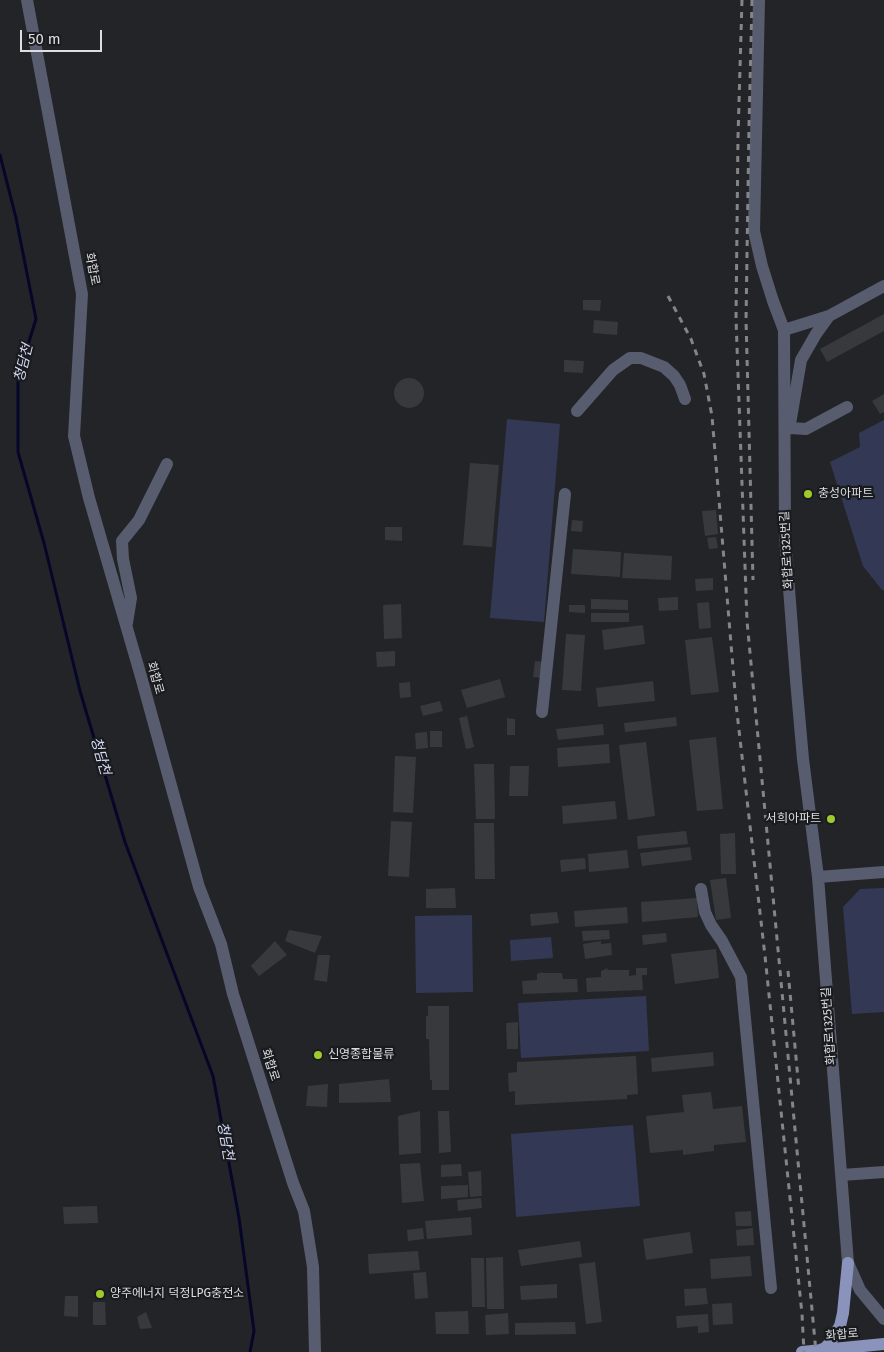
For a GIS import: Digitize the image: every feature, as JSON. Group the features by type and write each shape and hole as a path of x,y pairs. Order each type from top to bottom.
{"main road":[{"path":"820,1350 829,1344 840,1326 848,1263"},
{"name":"화합로","path":"802,1352 884,1344"}],"street":[{"name":"화합로","path":"27,0 82,294 74,436 89,498 199,887 221,944 233,994 293,1183 304,1211 313,1267 315,1352"},
{"path":"759,0 754,231 762,266 784,330 829,316 884,286"},
{"path":"784,461 801,360 829,316"},
{"name":"화합로1325번길","path":"784,330 784,536 803,759 818,877 848,1263 860,1290 881,1312"},
{"path":"577,411 613,370 630,358 641,358 664,367 680,385 685,399"},
{"path":"790,428 806,429 847,407"},
{"path":"126,626 131,598 123,559 122,541 139,520 168,464"},
{"path":"542,712 565,494"},
{"path":"818,877 884,872"},
{"path":"701,889 705,912 741,977 770,1288"},
{"path":"842,1175 884,1172"}],"shaded area":[{"path":"507,419 560,424 544,622 490,618"},
{"path":"884,420 884,590 882,590 863,566 830,462 860,447 859,433"},
{"path":"884,888 884,1012 852,1014 843,907 860,889"},
{"path":"472,915 473,992 416,993 415,916"},
{"path":"551,937 553,958 511,961 510,940"},
{"path":"646,996 649,1051 521,1058 518,1003"},
{"path":"633,1125 640,1206 516,1217 511,1134"}],"building":[{"path":"583,300 601,300 600,311 583,310"},
{"path":"884,314 884,331 827,362 820,349"},
{"path":"594,320 618,322 617,335 593,333"},
{"path":"564,360 584,361 583,373 564,372"},
{"path":"409,378 420,382 424,393 420,404 409,408 398,404 394,393 398,382"},
{"path":"884,394 884,412 880,414 872,401"},
{"path":"470,463 499,465 492,547 463,545"},
{"path":"716,510 718,534 705,536 702,511"},
{"path":"572,520 583,521 582,532 571,531"},
{"path":"385,527 402,527 402,541 385,540"},
{"path":"716,537 718,548 709,549 707,538"},
{"path":"573,549 621,552 620,577 571,574"},
{"path":"624,553 672,556 671,580 622,578"},
{"path":"713,578 713,590 696,591 695,579"},
{"path":"678,597 678,610 659,611 658,598"},
{"path":"591,599 628,600 628,610 591,609"},
{"path":"709,602 711,628 699,629 697,603"},
{"path":"401,604 402,638 384,639 383,605"},
{"path":"569,605 585,605 585,613 569,612"},
{"path":"591,613 629,613 629,622 591,622"},
{"path":"643,625 645,644 604,650 602,630"},
{"path":"566,634 585,635 581,691 562,690"},
{"path":"712,637 719,692 691,695 685,640"},
{"path":"395,651 395,666 377,667 376,652"},
{"path":"535,661 544,662 542,678 533,677"},
{"path":"500,679 505,697 467,708 461,690"},
{"path":"653,681 655,701 598,707 596,688"},
{"path":"410,682 411,697 400,698 399,683"},
{"path":"440,701 443,711 423,716 420,706"},
{"path":"467,716 474,747 466,749 459,718"},
{"path":"676,717 677,726 625,732 624,723"},
{"path":"507,718 515,719 515,735 507,735"},
{"path":"603,724 604,735 558,740 556,729"},
{"path":"430,731 442,731 442,747 430,747"},
{"path":"427,732 428,748 416,749 415,733"},
{"path":"716,737 723,809 697,811 689,740"},
{"path":"646,742 655,816 628,820 619,745"},
{"path":"609,744 610,763 558,767 557,748"},
{"path":"395,756 416,757 413,813 393,812"},
{"path":"474,764 494,764 495,819 476,819"},
{"path":"510,766 529,766 528,796 509,796"},
{"path":"615,801 617,819 563,824 562,806"},
{"path":"391,821 412,822 409,877 388,876"},
{"path":"474,823 494,823 495,879 475,879"},
{"path":"686,831 688,844 638,849 637,836"},
{"path":"735,833 736,874 721,874 720,834"},
{"path":"690,847 692,860 642,866 640,853"},
{"path":"627,850 629,868 589,872 588,854"},
{"path":"585,858 586,869 561,872 560,860"},
{"path":"726,878 731,918 716,920 710,880"},
{"path":"455,888 456,908 426,908 426,889"},
{"path":"697,898 698,917 642,922 641,902"},
{"path":"627,907 628,923 575,927 574,911"},
{"path":"557,912 559,923 531,926 530,914"},
{"path":"289,930 322,936 315,953 285,941"},
{"path":"609,930 610,939 583,941 582,931"},
{"path":"666,933 667,942 643,945 642,935"},
{"path":"275,941 287,955 259,976 251,966"},
{"path":"601,941 601,944 611,943 612,955 585,959 583,944"},
{"path":"716,949 719,978 675,984 671,954"},
{"path":"318,955 330,955 327,982 314,980"},
{"path":"608,968 607,970 629,970 629,976 636,975 636,968 647,968 647,975 642,975 643,990 587,992 586,978 601,977 601,971"},
{"path":"542,972 562,973 563,979 577,979 578,992 523,994 522,981 537,980 537,974"},
{"path":"428,1006 449,1006 449,1090 432,1090 429,1039 426,1039"},
{"path":"518,1022 518,1049 507,1049 506,1023"},
{"path":"713,1052 714,1066 652,1072 651,1058"},
{"path":"636,1056 638,1094 627,1095 627,1099 515,1105 515,1091 509,1092 508,1073 517,1072 517,1062"},
{"path":"389,1079 391,1102 339,1103 339,1084"},
{"path":"328,1084 327,1107 306,1106 308,1086"},
{"path":"711,1092 713,1109 742,1106 746,1142 714,1145 714,1151 683,1155 683,1150 650,1153 646,1116 684,1112 682,1095"},
{"path":"420,1111 421,1153 399,1155 398,1116"},
{"path":"438,1111 449,1111 451,1152 439,1153"},
{"path":"420,1163 424,1201 402,1203 400,1164"},
{"path":"461,1164 462,1176 441,1177 441,1165"},
{"path":"481,1171 482,1196 470,1197 468,1172"},
{"path":"468,1185 468,1197 441,1199 441,1186"},
{"path":"481,1198 482,1208 458,1211 457,1200"},
{"path":"97,1206 98,1223 64,1224 63,1207"},
{"path":"751,1211 752,1226 736,1226 735,1212"},
{"path":"471,1217 472,1235 427,1239 425,1221"},
{"path":"423,1228 424,1239 408,1241 407,1230"},
{"path":"753,1228 754,1245 737,1246 736,1230"},
{"path":"690,1232 693,1253 646,1260 643,1239"},
{"path":"580,1241 582,1257 521,1266 518,1250"},
{"path":"418,1251 420,1270 369,1274 368,1254"},
{"path":"750,1256 752,1276 711,1279 710,1259"},
{"path":"503,1257 504,1309 487,1309 486,1258"},
{"path":"471,1258 484,1258 485,1307 472,1307"},
{"path":"595,1262 602,1322 586,1324 579,1264"},
{"path":"426,1272 428,1298 415,1299 413,1273"},
{"path":"557,1284 557,1298 521,1300 520,1286"},
{"path":"706,1288 708,1304 685,1306 684,1289"},
{"path":"65,1296 78,1296 78,1317 64,1316"},
{"path":"93,1302 105,1302 106,1325 93,1325"},
{"path":"732,1303 733,1324 713,1325 712,1304"},
{"path":"468,1311 469,1334 436,1334 435,1312"},
{"path":"146,1312 152,1328 140,1329 137,1317"},
{"path":"508,1313 509,1334 486,1335 485,1315"},
{"path":"708,1314 709,1332 698,1333 698,1326 677,1328 676,1316"},
{"path":"575,1322 576,1334 515,1335 515,1323"}],"waterway":[{"name":"청담천","path":"0,155 16,218 36,319 18,377 18,452 44,543 80,691 125,842 213,1076 239,1218 254,1331 250,1352"}],"railway":[{"path":"742,0 736,319 747,621 816,1352"},
{"path":"752,0 746,320 753,580"},
{"path":"668,296 691,339 704,374 712,416 736,704 765,956 802,1314 804,1352"},
{"path":"788,971 799,1090"}],"place":[{"name":"충성아파트","path":"808,494"},
{"name":"서희아파트","path":"831,819"},
{"name":"신영종합물류","path":"318,1055"},
{"name":"양주에너지 덕정LPG충전소","path":"100,1294"}]}
